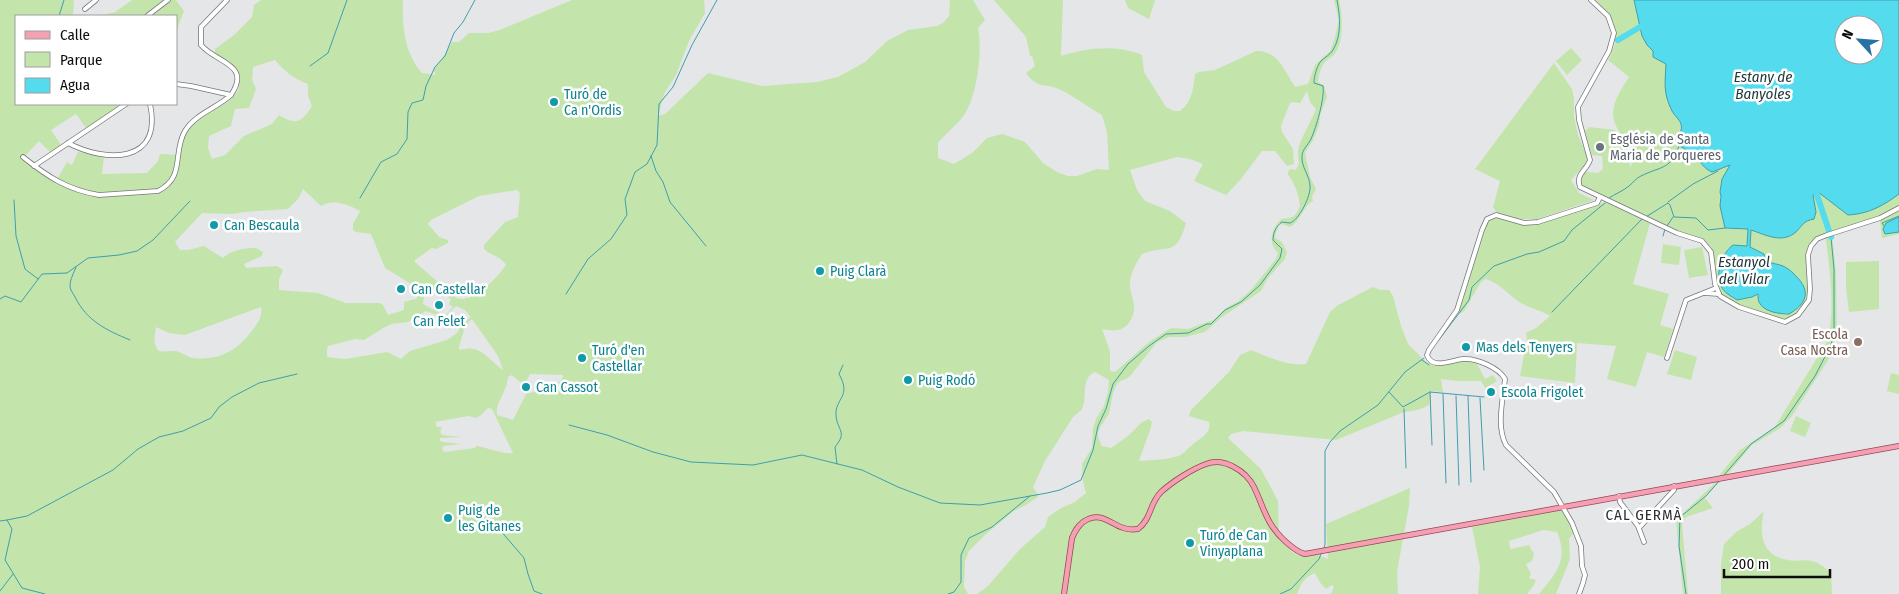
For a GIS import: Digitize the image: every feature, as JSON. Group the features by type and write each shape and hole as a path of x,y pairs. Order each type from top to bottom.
{"main road":[{"path":"1064,594 1072,538 1079,525 1088,519 1098,516 1123,529 1138,529 1148,519 1157,496 1161,492 1206,463 1216,462 1240,470 1253,485 1275,532 1295,550 1305,554 1899,446"}],"street":[{"path":"85,9 96,0"},
{"path":"148,15 168,0"},
{"path":"23,157 58,183 99,196 158,192 165,188 176,172 180,142 185,131 192,121 222,104 231,96 238,83 238,77 231,64 205,50 201,45 201,27 227,0"},
{"path":"1591,0 1608,16 1614,33 1609,51 1578,107 1579,120 1590,160 1589,164 1579,175 1578,182 1584,190 1682,235 1699,240 1709,247 1713,259 1716,288 1719,294 1738,307 1779,321 1785,322 1794,318 1806,305 1810,293 1808,251 1817,240 1837,231 1880,218 1899,208"},
{"path":"178,84 231,96"},
{"path":"34,166 125,105"},
{"path":"68,143 86,151 117,156 134,152 142,147 149,137 152,125 150,105"},
{"path":"1579,594 1585,579 1581,546 1563,506 1554,492 1506,445 1503,439 1501,416 1506,379 1503,374 1475,360 1465,359 1437,364 1430,360 1427,355 1428,350 1457,310 1487,219 1496,215 1524,223 1538,222 1597,203 1600,197"},
{"path":"1668,358 1686,300 1716,288"},
{"path":"1705,293 1719,294"},
{"path":"1639,528 1674,490 1674,486"},
{"path":"1619,496 1620,502 1639,528 1644,542"}],"green space":[{"path":"0,0 74,0 73,15 15,15 15,105 117,105 118,107 86,128 76,114 51,130 61,145 50,152 39,141 24,157 36,170 55,183 67,162 72,165 78,152 104,156 102,174 147,173 158,161 160,154 181,155 187,130 193,123 224,105 237,93 240,85 236,68 230,62 215,54 215,49 234,35 252,17 254,5 261,0 403,0 405,38 411,56 422,73 436,75 433,70 452,42 459,42 469,33 489,33 502,29 572,0 704,0 705,13 689,41 676,75 664,94 658,116 665,114 708,73 762,86 817,82 838,77 865,62 887,41 908,30 937,26 943,23 949,16 950,0 973,0 985,20 978,28 980,48 978,73 969,107 938,143 938,158 954,164 972,153 987,138 1002,134 1025,142 1043,163 1057,172 1068,176 1077,176 1097,169 1109,170 1107,132 1102,115 1061,90 1038,84 1030,78 1026,73 1035,66 1032,56 1030,56 1026,37 994,0 1063,0 1061,56 1101,48 1122,49 1142,55 1144,72 1166,107 1174,111 1180,111 1190,99 1195,74 1215,70 1256,51 1270,54 1275,58 1295,87 1308,84 1315,65 1330,51 1334,41 1339,20 1334,0 1339,0 1342,20 1340,43 1334,55 1325,62 1321,70 1318,82 1324,85 1327,97 1320,115 1319,126 1305,153 1310,177 1316,189 1312,197 1313,201 1306,207 1294,224 1290,227 1282,224 1279,225 1275,238 1282,242 1287,252 1285,259 1268,278 1261,291 1222,317 1205,332 1185,337 1169,337 1157,342 1131,375 1118,383 1113,394 1109,413 1098,435 1102,446 1111,448 1128,436 1142,422 1149,419 1152,422 1151,427 1139,461 1166,459 1180,455 1204,436 1209,426 1209,422 1189,416 1191,410 1229,372 1240,355 1251,350 1285,362 1306,364 1330,312 1338,305 1373,287 1389,290 1393,296 1408,344 1426,362 1434,365 1464,360 1476,362 1485,379 1493,375 1497,381 1485,388 1481,381 1441,379 1443,392 1431,391 1429,405 1418,410 1404,412 1336,440 1243,431 1231,434 1228,438 1261,469 1278,501 1279,540 1294,553 1302,556 1316,554 1328,559 1326,524 1410,488 1409,506 1397,572 1398,594 1331,594 1334,587 1332,585 1326,589 1315,573 1303,581 1297,594 977,594 988,586 1020,549 1045,527 1048,517 1061,508 1075,502 1086,493 1082,464 1092,448 1093,429 1096,419 1104,406 1109,380 1095,372 1087,379 1082,409 1073,417 1045,461 1033,487 1039,496 1014,511 969,551 965,561 964,587 968,594 0,594","holes":["275,60 298,80 308,84 308,96 312,106 305,116 298,121 279,115 272,124 244,136 225,155 212,159 208,148 209,136 231,126 235,109 249,108 256,89 252,80 253,67","1307,91 1310,102 1316,109 1299,147 1298,166 1295,170 1291,169 1288,171 1300,206 1293,217 1281,219 1273,231 1273,245 1278,253 1276,259 1250,291 1213,320 1188,329 1171,328 1149,342 1115,372 1110,371 1110,351 1102,329 1118,330 1128,324 1134,310 1130,289 1131,279 1142,254 1175,246 1186,223 1170,211 1145,201 1137,190 1130,170 1177,157 1190,159 1203,164 1194,181 1226,195 1262,151 1275,151 1287,166 1294,164 1293,149 1282,132 1281,126 1290,103 1300,103","303,189 321,206 336,202 360,211 353,224 353,230 371,234 385,268 416,287 418,296 416,299 404,302 404,310 388,315 380,303 346,303 318,293 279,290 279,279 283,270 277,266 246,268 244,264 262,256 263,252 256,248 238,250 223,258 204,246 180,250 175,242 202,213 232,214 288,209 298,199","517,190 520,193 518,217 505,222 484,245 484,249 502,260 506,265 491,283 477,294 463,299 456,298 415,260 432,248 436,249 448,243 448,240 439,237 428,224 431,220 479,196","434,290 451,299 449,304 453,307 445,316 423,304 424,297","456,306 465,310 471,317 463,323 457,333 447,340 410,351 401,359 387,352 345,359 327,357 328,346 355,339 364,340 385,327 408,322 426,311 439,316 449,326 451,323 447,315","261,307 259,320 246,339 233,349 219,356 202,359 193,358 180,352 159,351 157,348 155,342 156,327 169,333 185,335","472,319 498,356 503,370 479,351 468,348 459,349 465,326","530,374 563,375 557,384 526,394 513,420 497,415 499,401 506,388 508,377 512,375 520,382 527,380","488,408 492,409 513,453 476,446 475,448 444,452 442,448 444,446 461,444 443,442 440,441 440,438 462,437 442,435 440,432 442,427 437,427 435,422 468,416 476,418"]},
{"path":"132,0 176,0 184,11 178,27 178,15 103,15 115,12"},
{"path":"1125,0 1155,0 1149,19 1128,8"},
{"path":"1596,0 1634,0 1642,36 1653,51 1653,57 1666,64 1732,162 1728,222 1725,227 1727,229 1748,229 1747,247 1739,245 1723,261 1719,270 1722,285 1732,297 1741,299 1758,294 1766,306 1784,314 1794,311 1802,302 1803,283 1786,267 1769,262 1764,254 1750,247 1751,230 1767,236 1810,195 1820,188 1848,215 1875,209 1899,194 1899,234 1882,238 1880,221 1832,236 1836,273 1837,335 1830,357 1792,416 1779,429 1752,445 1727,475 1718,477 1740,450 1775,427 1828,340 1831,301 1825,234 1818,236 1808,248 1806,265 1808,293 1803,306 1787,320 1778,319 1737,304 1724,297 1717,286 1712,248 1705,240 1673,229 1585,189 1580,181 1583,174 1585,172 1598,173 1603,169 1602,156 1592,155 1585,131 1589,127 1615,130 1627,147 1630,168 1633,160 1633,153 1617,128 1613,113 1617,98 1629,77 1608,60 1615,42 1615,28 1613,21"},
{"path":"1571,48 1582,60 1567,75 1556,61"},
{"path":"1554,63 1572,89 1574,116 1578,135 1588,158 1588,161 1571,180 1579,193 1594,200 1537,219 1517,219 1497,213 1493,207 1500,181 1475,169"},
{"path":"1606,202 1650,223 1633,284 1669,294 1660,325 1673,329 1664,357 1647,352 1636,387 1607,379 1616,346 1577,343 1575,383 1520,376 1527,340 1526,333 1536,328 1550,316 1521,303 1495,283 1485,279 1481,282 1464,311 1460,314 1458,311 1483,230 1488,220 1496,216 1524,224"},
{"path":"1663,244 1681,247 1679,265 1661,263"},
{"path":"1702,247 1708,275 1689,278 1684,250"},
{"path":"1879,261 1879,309 1849,312 1846,288 1846,262"},
{"path":"1675,350 1697,357 1691,380 1667,374"},
{"path":"1891,373 1899,375 1899,394 1887,391"},
{"path":"1796,416 1811,423 1805,437 1790,431"},
{"path":"1722,480 1704,497 1713,508 1686,517 1682,524 1688,594 1683,594 1676,520 1717,481"},
{"path":"1561,509 1575,531 1569,539 1570,559 1556,594 1539,594 1559,566 1562,551 1557,532 1543,530 1509,541 1510,549 1529,545 1534,554 1532,561 1526,564 1531,574 1529,578 1536,580 1527,594 1478,594 1480,567 1472,527"},
{"path":"1764,511 1762,535 1767,549 1779,558 1791,561 1811,561 1822,566 1831,573 1832,594 1721,594 1721,564 1724,544 1736,532 1750,524"}],"water":[{"name":"Estany de Banyoles","path":"1634,0 1899,0 1899,194 1875,209 1848,215 1818,192 1813,195 1816,212 1814,219 1805,222 1791,236 1780,238 1751,230 1750,247 1764,254 1770,262 1788,269 1804,287 1805,297 1803,302 1789,314 1777,313 1764,308 1759,302 1758,294 1737,300 1722,288 1719,281 1719,269 1723,258 1733,245 1747,246 1748,229 1725,228 1720,206 1722,179 1730,165 1712,172 1709,171 1692,153 1677,143 1681,126 1667,99 1665,88 1666,64 1653,57 1653,51 1642,36"},
{"path":"1899,217 1899,232 1885,234 1883,229 1886,223"}],"waterway":[{"path":"59,15 64,0"},
{"path":"310,66 328,53 347,0"},
{"path":"360,198 381,162 397,154 407,139 408,112 412,103 423,100 426,86 435,67 445,56 454,33 463,22 475,0"},
{"path":"566,294 588,259 611,239 627,215 625,199 635,172 647,164 657,145 659,104 673,87 692,45 717,0"},
{"path":"569,425 691,462 753,465 802,455 862,470 898,487 940,503 980,505 1060,490 1081,480 1093,450 1098,426 1106,409 1113,384 1128,364 1166,334 1188,333 1211,324 1225,310 1241,302 1260,285 1280,258 1282,249 1273,240 1275,230 1282,222 1290,223 1293,221 1304,207 1309,196 1310,182 1303,164 1302,154 1313,134 1323,98 1323,86 1314,83 1316,71 1321,61 1333,50 1338,38 1337,0"},
{"path":"1618,40 1640,27"},
{"path":"1609,198 1627,188 1639,177 1669,163 1679,146"},
{"path":"651,156 670,202 706,246"},
{"path":"1668,202 1693,184 1718,171"},
{"path":"1816,192 1831,237"},
{"path":"14,200 16,236 25,269 38,279"},
{"path":"0,299 5,296 21,302 42,274 67,273 88,258 137,251 153,240 190,201"},
{"path":"1438,341 1469,300 1472,287 1494,266 1527,254 1539,252 1564,241 1572,230 1605,203"},
{"path":"1552,312 1641,220 1668,203 1674,217 1696,218 1708,230 1725,228"},
{"path":"1884,226 1882,223 1899,216"},
{"path":"1667,226 1673,217"},
{"path":"1663,236 1665,229"},
{"path":"1724,475 1751,444 1784,421 1815,376 1831,345 1834,334 1834,269 1831,237"},
{"path":"76,267 70,287 85,312 98,324 130,340"},
{"path":"1323,550 1325,545 1325,451 1340,431 1378,405 1405,372 1424,358"},
{"path":"1422,360 1429,365"},
{"path":"837,464 835,447 841,438 841,431 836,409 844,393 843,382 839,374 843,365"},
{"path":"7,520 27,516 113,470 138,449 159,437 183,431 211,418 219,407 232,397 259,383 297,374"},
{"path":"1389,392 1403,407 1430,392 1484,397"},
{"path":"1430,392 1432,445"},
{"path":"1443,394 1446,483"},
{"path":"1456,396 1459,485"},
{"path":"1468,396 1471,482"},
{"path":"1480,398 1484,470"},
{"path":"1404,409 1406,468"},
{"path":"1686,594 1679,546 1680,517 1706,496 1720,480"},
{"path":"948,594 954,592 961,582 961,555 969,538 992,527 1030,496"},
{"path":"0,521 7,520 12,529 5,560 22,588 45,594"},
{"path":"500,530 524,558 534,591 542,594"},
{"path":"1280,594 1291,589 1319,559 1321,554"},
{"path":"0,591 13,574"}],"place":[{"name":"Turó de Ca n'Ordis","path":"554,102"},
{"name":"Església de Santa Maria de Porqueres","path":"1600,147"},
{"name":"Can Bescaula","path":"214,225"},
{"name":"Puig Clarà","path":"820,271"},
{"name":"Can Castellar","path":"401,289"},
{"name":"Can Felet","path":"439,305"},
{"name":"Escola Casa Nostra","path":"1858,342"},
{"name":"Mas dels Tenyers","path":"1466,347"},
{"name":"Turó d'en Castellar","path":"582,358"},
{"name":"Puig Rodó","path":"908,380"},
{"name":"Can Cassot","path":"526,387"},
{"name":"Escola Frigolet","path":"1491,392"},
{"name":"Puig de les Gitanes","path":"448,518"},
{"name":"Turó de Can Vinyaplana","path":"1190,543"}],"district":[{"name":"CAL GERMÀ","path":"1644,515"}],"water label":[{"name":"Estanyol del Vilar","path":"1744,270"}]}
